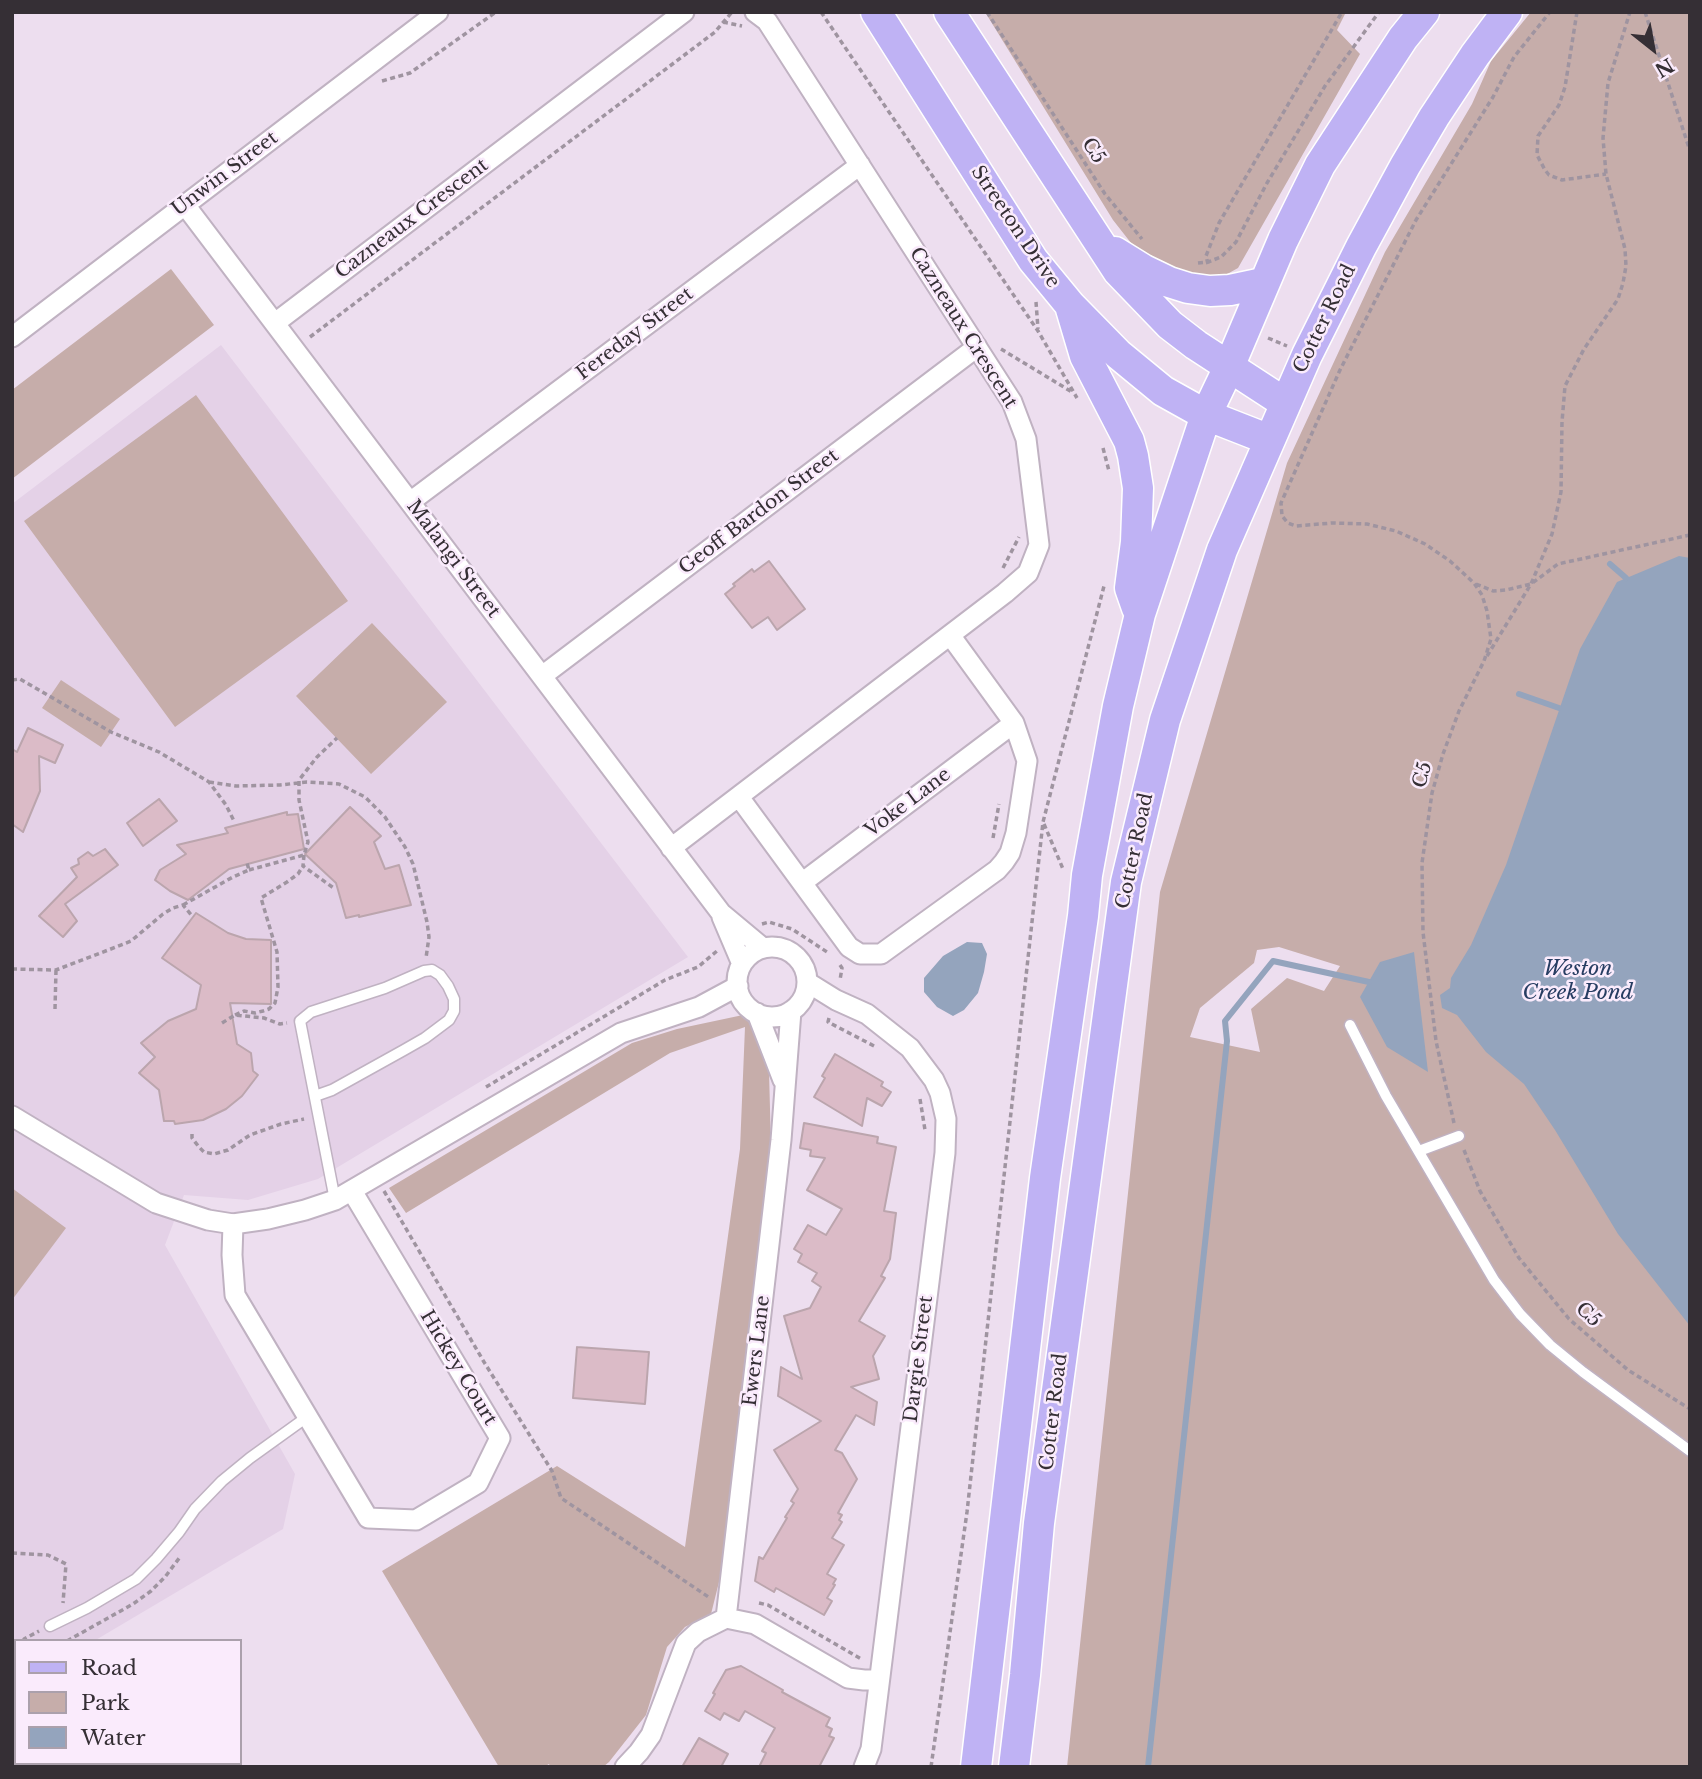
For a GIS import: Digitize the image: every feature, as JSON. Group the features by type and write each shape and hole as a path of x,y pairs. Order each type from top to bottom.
{"main road":[{"name":"Streeton Drive","path":"876,12 1027,250 1069,305 1118,354 1151,382 1206,415 1270,440"},
{"path":"949,12 1118,271 1170,325 1228,367 1285,403"},
{"name":"Cotter Road","path":"976,1767 1045,1178 1087,875 1118,706 1140,614 1206,415 1263,283 1320,165 1403,38 1424,12"},
{"name":"Cotter Road","path":"1014,1767 1039,1524 1126,882 1165,720 1223,550 1307,355 1405,166 1447,96 1507,12"},
{"path":"1100,242 1143,270 1188,288 1230,290 1263,283"},
{"path":"1069,305 1085,356 1129,441 1133,456 1138,488 1136,542 1130,588 1140,614"}],"street":[{"name":"Unwin Street","path":"12,337 438,12"},
{"name":"Cazneaux Crescent","path":"275,323 684,12"},
{"name":"Cazneaux Crescent","path":"671,848 1005,593 1028,573 1039,545 1026,439 987,347 860,165 767,21 755,12"},
{"name":"Fereday Street","path":"410,502 860,165"},
{"name":"Malangi Street","path":"185,205 738,936 763,948"},
{"name":"Geoff Bardon Street","path":"542,676 987,347"},
{"path":"739,797 849,947 860,954 881,954 997,870 1010,853 1016,833 1027,761 1014,723 950,635"},
{"name":"Voke Lane","path":"803,882 1014,723"},
{"name":"Malangi Street","path":"738,936 742,964"},
{"path":"795,1008 804,997 807,982 801,961 784,948 774,946 763,948 747,957 738,975 746,1001 768,1016 780,1016 795,1008 836,1000"},
{"name":"Dargie Street","path":"807,982 836,1000 867,1014 911,1048 934,1080 946,1119 945,1153 871,1680 871,1749 864,1767"},
{"path":"12,1116 156,1203 208,1220 233,1224 268,1219 305,1210 344,1195 621,1032 699,1007 746,1001"},
{"name":"Ewers Lane","path":"746,1001 784,1084"},
{"name":"Ewers Lane","path":"727,1608 781,1140 784,1084 795,1008"},
{"name":"Hickey Court","path":"233,1224 235,1295 368,1518 416,1520 478,1483 500,1438 344,1195"},
{"path":"625,1767 651,1735 686,1643 727,1608 848,1678 871,1680"}],"lane":[{"path":"315,1096 332,1090 404,1051 449,1020 454,1011 454,999 440,975 432,970 424,971 385,988 311,1012 300,1021 315,1096 319,1116 344,1195"},
{"path":"1350,1025 1386,1096 1494,1280 1520,1314 1567,1359 1690,1451"},
{"path":"1419,1151 1459,1136"},
{"path":"50,1626 136,1579 222,1481 307,1417"}],"path":[{"path":"375,83 410,73 496,12"},
{"path":"310,337 715,33 732,12"},
{"name":"C5","path":"986,12 1105,194 1146,243"},
{"path":"1208,262 1206,256 1209,244 1224,214 1342,12"},
{"path":"1191,264 1221,257 1236,242 1325,86 1379,12"},
{"name":"C5","path":"1550,12 1514,57 1493,97 1416,220 1339,370 1281,503 1282,516 1288,523 1296,526 1367,524 1396,531 1425,544 1450,561 1474,583 1482,595 1490,621 1491,639 1485,661 1459,711 1443,754 1432,793 1422,863 1423,932 1436,1041 1452,1118 1480,1191 1519,1258 1569,1319 1628,1370 1690,1409"},
{"path":"1577,12 1564,88 1559,104 1538,136 1537,155 1549,175 1562,180 1606,174"},
{"path":"1485,661 1531,584 1552,534 1561,492 1565,386 1584,349 1618,299 1623,283 1625,249 1606,174 1603,138 1608,83 1630,12"},
{"path":"1645,12 1690,151"},
{"path":"1246,324 1307,355"},
{"path":"987,347 1074,393"},
{"path":"1474,583 1493,591 1506,590 1531,584 1558,564 1690,535"},
{"path":"12,680 20,679 111,733 159,752 209,782 236,786 331,783 339,784 365,797 393,829 413,864 429,937 424,971"},
{"path":"222,1023 244,1012 255,1013 270,1009 275,1003 278,970 261,898 287,883 303,866 308,842 299,800 299,780 337,738"},
{"path":"209,782 234,821"},
{"path":"991,848 1000,798"},
{"path":"931,1767 967,1512 1043,822"},
{"path":"12,969 55,970 131,941 163,914 233,877 304,855"},
{"path":"247,863 249,870"},
{"path":"303,866 335,889"},
{"path":"183,905 193,916"},
{"path":"478,1092 665,980 698,967 719,949 757,925 769,922 792,929 826,950 832,957"},
{"path":"856,951 839,964 842,968 836,1000 828,1022 883,1051"},
{"path":"55,970 55,1009"},
{"path":"235,1015 264,1018 280,1024 300,1021"},
{"path":"919,1094 926,1136"},
{"path":"192,1134 192,1139 204,1152 214,1154 228,1150 250,1135 281,1124 319,1116"},
{"path":"375,1177 552,1471 561,1498 727,1608 768,1605 866,1662 871,1680"},
{"path":"12,1553 48,1555 66,1564 63,1606 50,1626 24,1639"}],"shaded area":[{"path":"221,345 688,957 318,1179 248,1200 184,1195 165,1245 295,1474 283,1529 97,1639 14,1639 12,1689 12,504"}],"green space":[{"path":"985,12 1346,12 1337,30 1360,54 1238,268 1220,278 1180,271 1142,257 1113,220"},
{"path":"1531,12 1690,12 1690,1767 1067,1767 1160,892 1287,463 1385,252 1472,104 1491,61","holes":["1279,947 1340,966 1324,991 1287,978 1251,1009 1260,1052 1190,1037 1200,1008 1254,963 1257,950"]},
{"path":"171,269 214,325 12,479 12,390"},
{"path":"196,395 348,601 175,727 24,521"},
{"path":"372,623 447,702 371,774 296,696"},
{"path":"61,680 120,719 101,747 42,708"},
{"path":"743,1015 759,1030 769,1071 771,1147 721,1574 711,1614 685,1627 667,1647 646,1715 603,1767 554,1767 548,1764 547,1767 499,1767 382,1571 557,1466 685,1547 740,1149 745,1027 670,1053 406,1213 389,1188 632,1043 677,1029"},
{"path":"12,1188 66,1228 12,1300"}],"water":[{"name":"Weston Creek Pond","path":"1679,556 1690,558 1690,1326 1618,1234 1524,1084 1486,1052 1457,1015 1442,1008 1440,995 1450,988 1451,978 1471,945 1506,865 1580,649 1617,582"},
{"path":"967,942 982,943 987,954 984,972 978,993 964,1010 953,1016 937,1007 924,992 924,978 943,956"},
{"path":"1414,952 1428,1072 1387,1047 1360,997 1380,962"}],"building":[{"path":"769,561 805,609 777,630 768,617 752,628 725,594 752,569 754,572"},
{"path":"28,728 63,745 55,763 39,756 40,791 23,832 12,824 12,749 17,752"},
{"path":"159,799 177,821 143,846 127,823"},
{"path":"350,807 381,836 374,842 385,869 399,865 411,905 346,918 336,883 305,854"},
{"path":"287,812 287,815 298,814 304,849 229,869 188,900 155,880 160,870 186,854 177,845 228,833 225,828"},
{"path":"105,849 118,865 65,904 77,921 63,937 39,916 77,877 71,868 79,864 78,859 88,852 93,856"},
{"path":"196,913 228,933 246,939 271,940 271,1004 230,1003 237,1044 251,1053 253,1071 258,1075 242,1096 226,1109 203,1120 175,1124 174,1121 164,1121 159,1090 139,1073 155,1057 141,1043 168,1021 196,1009 201,985 162,958"},
{"path":"835,1054 883,1082 881,1086 891,1092 882,1106 867,1098 862,1126 814,1097"},
{"path":"804,1123 878,1137 877,1143 896,1147 884,1211 896,1213 890,1259 881,1276 885,1278 859,1321 885,1336 873,1356 879,1379 851,1387 877,1402 874,1425 856,1415 835,1450 842,1453 857,1479 838,1513 842,1515 839,1520 842,1522 832,1538 844,1545 827,1574 836,1579 827,1598 832,1601 824,1615 776,1588 774,1592 755,1581 759,1557 763,1559 787,1518 785,1517 794,1503 791,1501 798,1489 774,1450 821,1421 778,1396 781,1367 802,1379 784,1316 810,1308 821,1287 812,1281 817,1273 798,1262 802,1254 794,1249 808,1225 826,1235 842,1209 807,1190 825,1158 810,1156 811,1150 800,1148"},
{"path":"577,1347 649,1352 645,1404 573,1398"},
{"path":"741,1666 830,1718 826,1726 832,1729 829,1736 834,1738 819,1767 759,1767 766,1753 762,1751 775,1728 745,1711 739,1721 724,1713 720,1720 705,1711 726,1670"},
{"path":"699,1738 728,1754 721,1767 682,1767"}],"waterway":[{"path":"1610,564 1626,578"},
{"path":"1519,694 1559,708"},
{"path":"1148,1767 1227,1041 1225,1021 1273,961 1369,982"}]}
